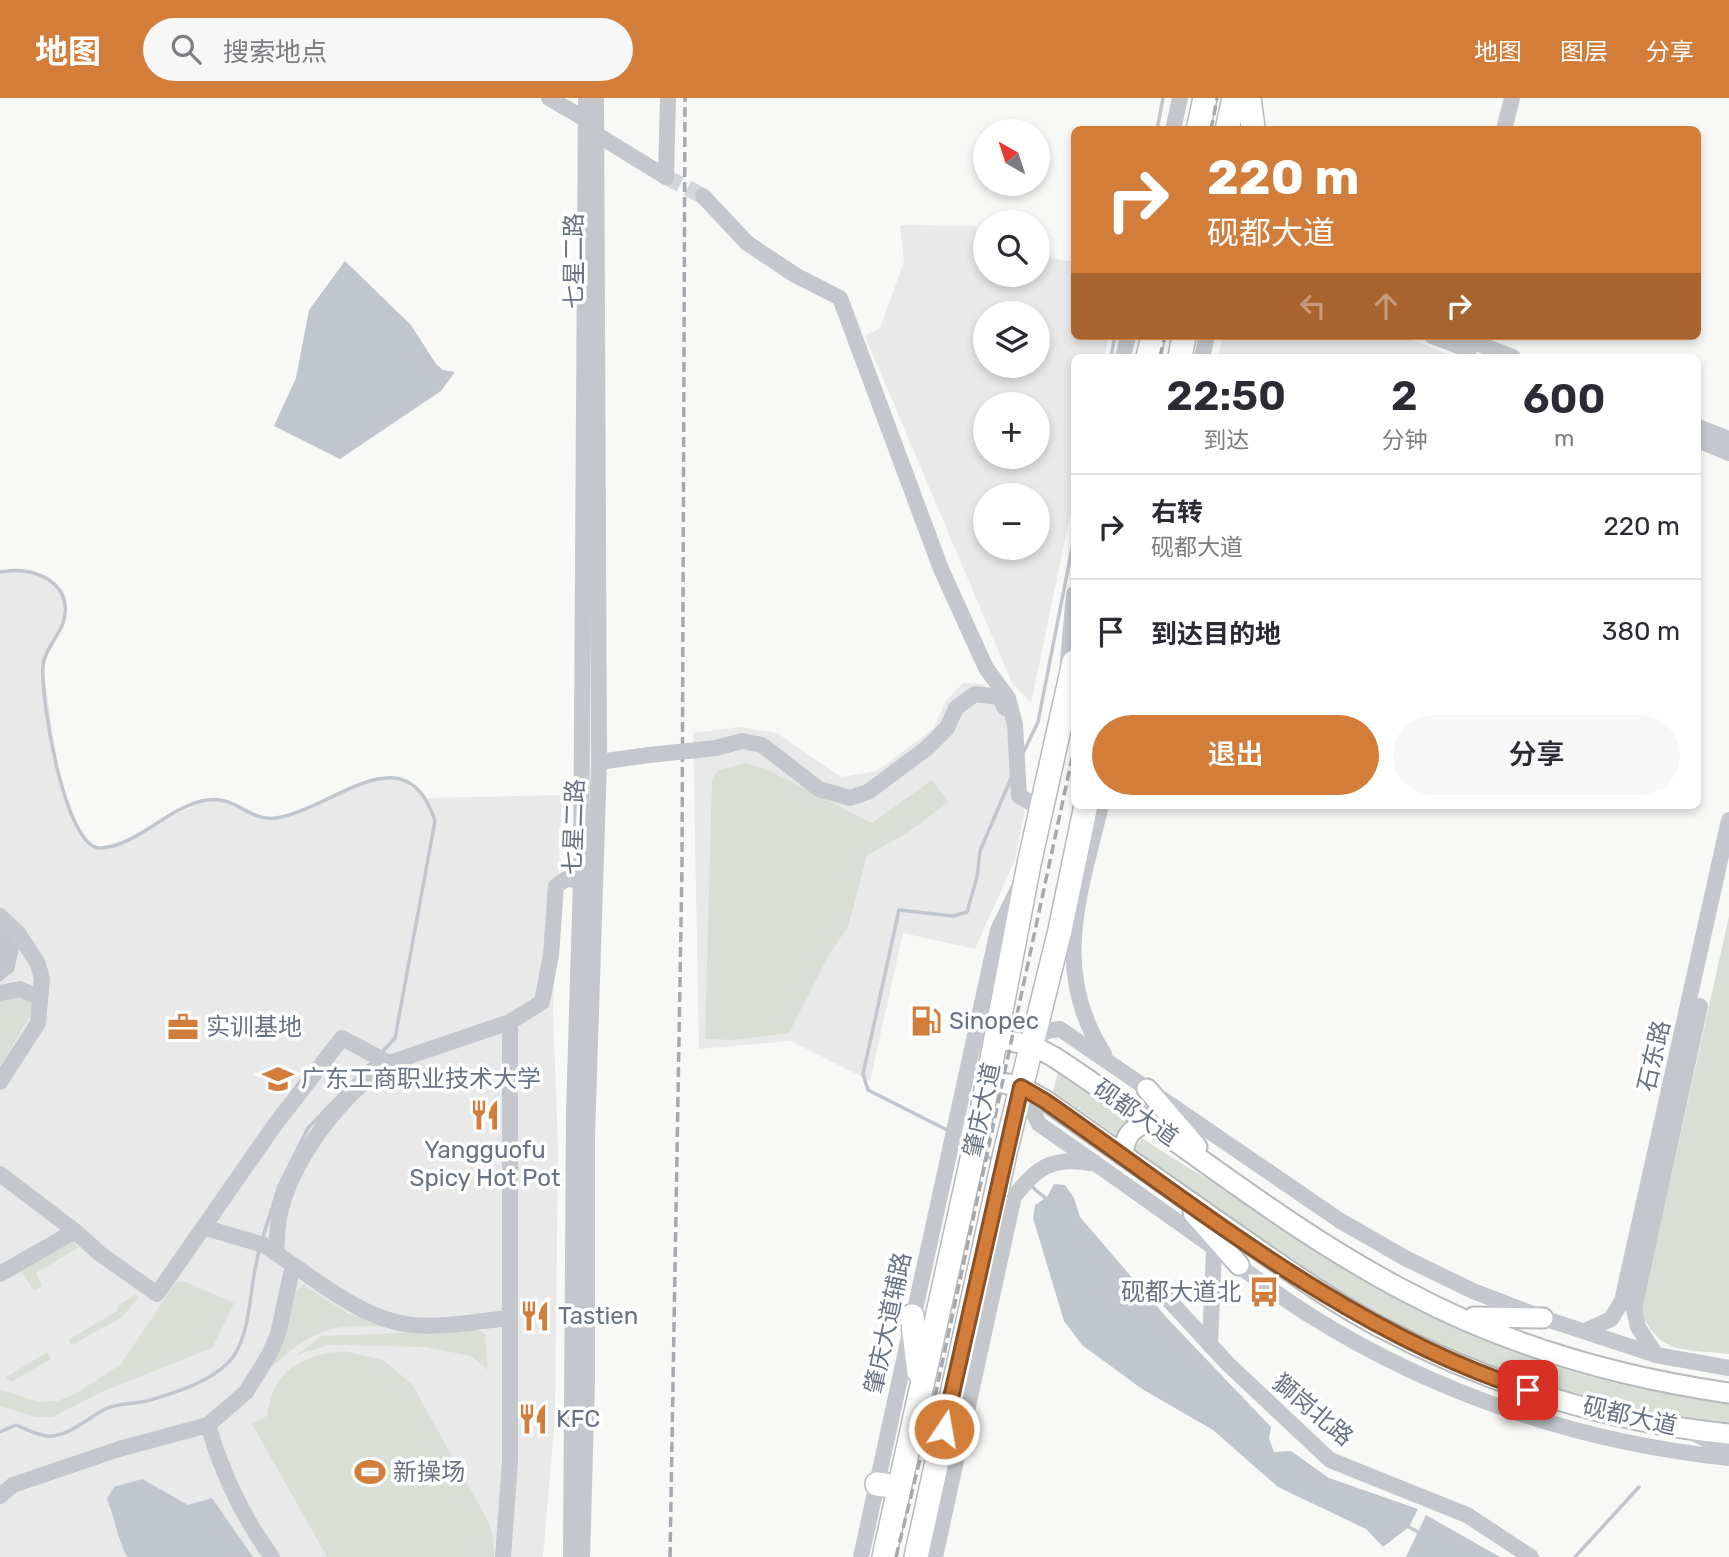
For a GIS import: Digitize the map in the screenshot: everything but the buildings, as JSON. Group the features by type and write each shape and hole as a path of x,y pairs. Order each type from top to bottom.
{"highway":[{"path":"1199,126 1205,98"},
{"path":"1228,126 1234,98"},
{"path":"1249,98 1252,126"},
{"name":"肇庆大道","path":"884,1557 888,1485 921,1391 998,1039 1029,864 1071,674"},
{"name":"肇庆大道","path":"916,1557 989,1225 1006,1191 1005,1153 1060,930 1086,809"},
{"path":"912,1316 921,1391"}],"main road":[{"name":"砚都大道","path":"998,1039 1032,1045 1055,1057 1348,1257 1406,1292 1458,1317 1602,1368 1729,1393"},
{"name":"砚都大道","path":"989,1080 1021,1087 1309,1284 1419,1347 1506,1383 1550,1397 1685,1429 1729,1434"},
{"path":"1147,1089 1211,1164"},
{"path":"1123,1155 1128,1134 1133,1128 1148,1122"},
{"path":"1174,1191 1238,1265"},
{"path":"1458,1317 1543,1318"}],"street":[{"path":"549,98 585,119"},
{"name":"七星二路","path":"571,1557 580,1136 586,98"},
{"name":"七星二路","path":"582,1557 587,1382 580,1136 599,762 596,98"},
{"path":"596,134 666,177 668,98"},
{"path":"1174,126 1180,98"},
{"path":"1252,126 1259,98"},
{"path":"1505,126 1512,98"},
{"path":"703,196 747,243 795,275 840,298 942,569 986,668 1008,698 1015,726 1019,796 1041,808"},
{"path":"1442,340 1478,354"},
{"path":"1468,340 1505,354"},
{"path":"1701,428 1729,439"},
{"path":"1701,441 1729,453"},
{"path":"1065,698 1071,629"},
{"path":"599,762 716,748 742,741 762,745 820,789 850,798 868,792 927,748 947,728 956,708 975,694 999,697 1015,726"},
{"path":"1100,809 1079,897 1073,959 1076,999 1094,1039 1109,1062"},
{"name":"石东路","path":"1628,1305 1729,820"},
{"path":"1060,930 1079,897 1076,854"},
{"name":"肇庆大道辅路","path":"862,1557 888,1485 912,1316 998,930 1029,864"},
{"name":"石东路","path":"1628,1305 1729,871"},
{"path":"270,1248 296,1171 313,1141 330,1118 372,1074 389,1063 510,1022 542,1002 551,955 556,886 566,879 581,880"},
{"path":"0,916 6,919 37,962 42,978 38,997 38,1023 0,1082"},
{"path":"0,993 20,989 38,997"},
{"path":"503,1557 510,1461 510,1022"},
{"path":"1032,1045 1046,1031 1060,1028 1339,1220 1405,1258 1543,1318 1656,1355 1729,1368"},
{"path":"0,1174 75,1231 99,1253 158,1293 206,1228 274,1126 342,1038 389,1063"},
{"path":"1021,1087 1039,1124 1262,1284 1361,1345 1483,1401 1590,1434 1729,1458"},
{"path":"935,1557 995,1279 1006,1191 1064,1160 1097,1164"},
{"path":"989,1225 995,1279"},
{"path":"206,1228 270,1248 348,1302 392,1321 431,1326 509,1318"},
{"path":"0,1274 75,1231"},
{"path":"1210,1345 1214,1248"},
{"path":"0,1496 13,1485 119,1449 208,1425 246,1392 269,1355 278,1334 293,1265"},
{"name":"獅岗北路","path":"1166,1297 1210,1345 1329,1460 1467,1515 1531,1557"},
{"path":"1585,1331 1611,1319 1628,1305 1656,1355"},
{"path":"208,1425 219,1465 234,1498 272,1557"},
{"path":"1685,1429 1729,1450"}],"shaded area":[{"path":"900,225 973,226 973,287 1050,287 1050,258 1071,262 1071,340 1108,340 1105,354 1071,354 1071,511 1031,703 1012,683 865,336 880,328 904,262"},
{"path":"345,261 411,325 436,364 443,370 455,372 441,391 340,459 274,426 296,378 309,310"},
{"path":"1222,340 1412,340 1448,354 1219,354"},
{"name":"广东工商职业技术大学","path":"0,572 36,572 50,578 60,590 64,604 63,621 43,665 60,785 82,837 91,846 101,849 122,841 206,800 223,799 242,807 257,818 275,819 310,810 355,785 375,779 396,777 427,798 562,795 553,1010 558,1149 555,1417 543,1557 0,1557"},
{"path":"963,683 982,684 996,691 1013,722 1025,810 1015,860 975,949 903,933 870,1081 791,1041 699,1049 693,733 739,727 777,733 841,777 877,771 934,728 946,701"},
{"path":"746,763 766,769 872,823 932,780 949,802 906,834 867,855 848,927 828,956 789,1033 735,1040 705,1039 712,780 718,770"},
{"path":"1729,916 1729,1354 1676,1348 1657,1336 1641,1312"},
{"path":"0,926 10,934 19,948 14,971 0,982"},
{"path":"23,996 31,1000 35,1007 0,1067 0,1000"},
{"path":"1058,1072 1131,1123 1122,1139 1053,1091"},
{"path":"1142,1138 1349,1270 1421,1311 1494,1344 1570,1371 1650,1390 1729,1401 1729,1425 1687,1421 1601,1405 1517,1379 1437,1347 1353,1301 1219,1214 1135,1149"},
{"path":"1054,1184 1065,1185 1074,1198 1080,1217 1166,1317 1271,1427 1269,1438 1274,1452 1291,1451 1329,1478 1418,1509 1409,1527 1383,1547 1366,1529 1278,1487 1213,1430 1142,1389 1082,1345 1064,1321 1033,1218 1035,1205 1047,1197"},
{"path":"72,1238 78,1248 36,1273 42,1286 34,1291 19,1268"},
{"path":"176,1282 186,1282 234,1303 212,1348 101,1392 53,1417 36,1417 0,1406 0,1389 39,1402 58,1401 77,1393 121,1364"},
{"path":"303,1285 349,1314 387,1327 349,1327 321,1333 296,1347 266,1372 292,1294"},
{"path":"135,1295 138,1298 121,1318 72,1345 69,1340 117,1311 117,1306"},
{"path":"477,1330 485,1333 488,1370 471,1356 426,1347 328,1345 296,1355 322,1336"},
{"name":"新操场","path":"344,1351 383,1360 412,1384 488,1521 494,1540 494,1557 327,1557 252,1424 267,1416 276,1387 292,1368 315,1356"},
{"path":"47,1352 51,1359 11,1382 6,1377"},
{"path":"142,1479 188,1505 212,1498 253,1557 127,1557 107,1499 114,1487"},
{"path":"1426,1515 1500,1557 1406,1557"}],"waterway":[{"path":"1158,126 1163,98"},
{"path":"1112,354 1114,340"},
{"path":"1023,753 1038,722 1071,553"},
{"path":"0,572 12,570 37,574 48,579 63,597 63,623 46,655 43,682 51,738 66,800 77,826 89,843 102,848 116,845 142,833 180,809 207,800 226,801 258,816 276,818 298,812 366,782 387,778 406,781 422,794 435,821 395,1038 382,1052"},
{"path":"949,1131 868,1090 863,1074 899,910 953,916 967,912 977,877 980,851 1012,776"},
{"path":"262,1240 279,1186 308,1128 374,1060"},
{"path":"982,1153 996,1162"},
{"path":"1031,1186 1049,1201"},
{"path":"0,1432 16,1425 31,1432 55,1436 77,1427 105,1409 169,1394 216,1373 233,1357 244,1332 260,1248"},
{"path":"1575,1557 1639,1487"},
{"path":"1405,1525 1420,1533"}],"tunnel":[{"path":"666,177 703,196"}],"railway":[{"path":"670,1557 682,866 685,98"},
{"path":"1212,126 1217,98"},
{"path":"1161,354 1164,340"},
{"path":"896,1557 931,1415 1071,763"}],"place":[{"name":"Sinopec","path":"926,1021"},
{"name":"实训基地","path":"183,1027"},
{"name":"广东工商职业技术大学","path":"278,1079"},
{"name":"Yangguofu Spicy Hot Pot","path":"485,1115"},
{"name":"砚都大道北","path":"1264,1292"},
{"name":"Tastien","path":"535,1316"},
{"name":"KFC","path":"533,1419"},
{"name":"新操场","path":"370,1472"}],"route":[{"path":"944,1429 1021,1087 1299,1278 1379,1326 1462,1366 1528,1390"}]}
